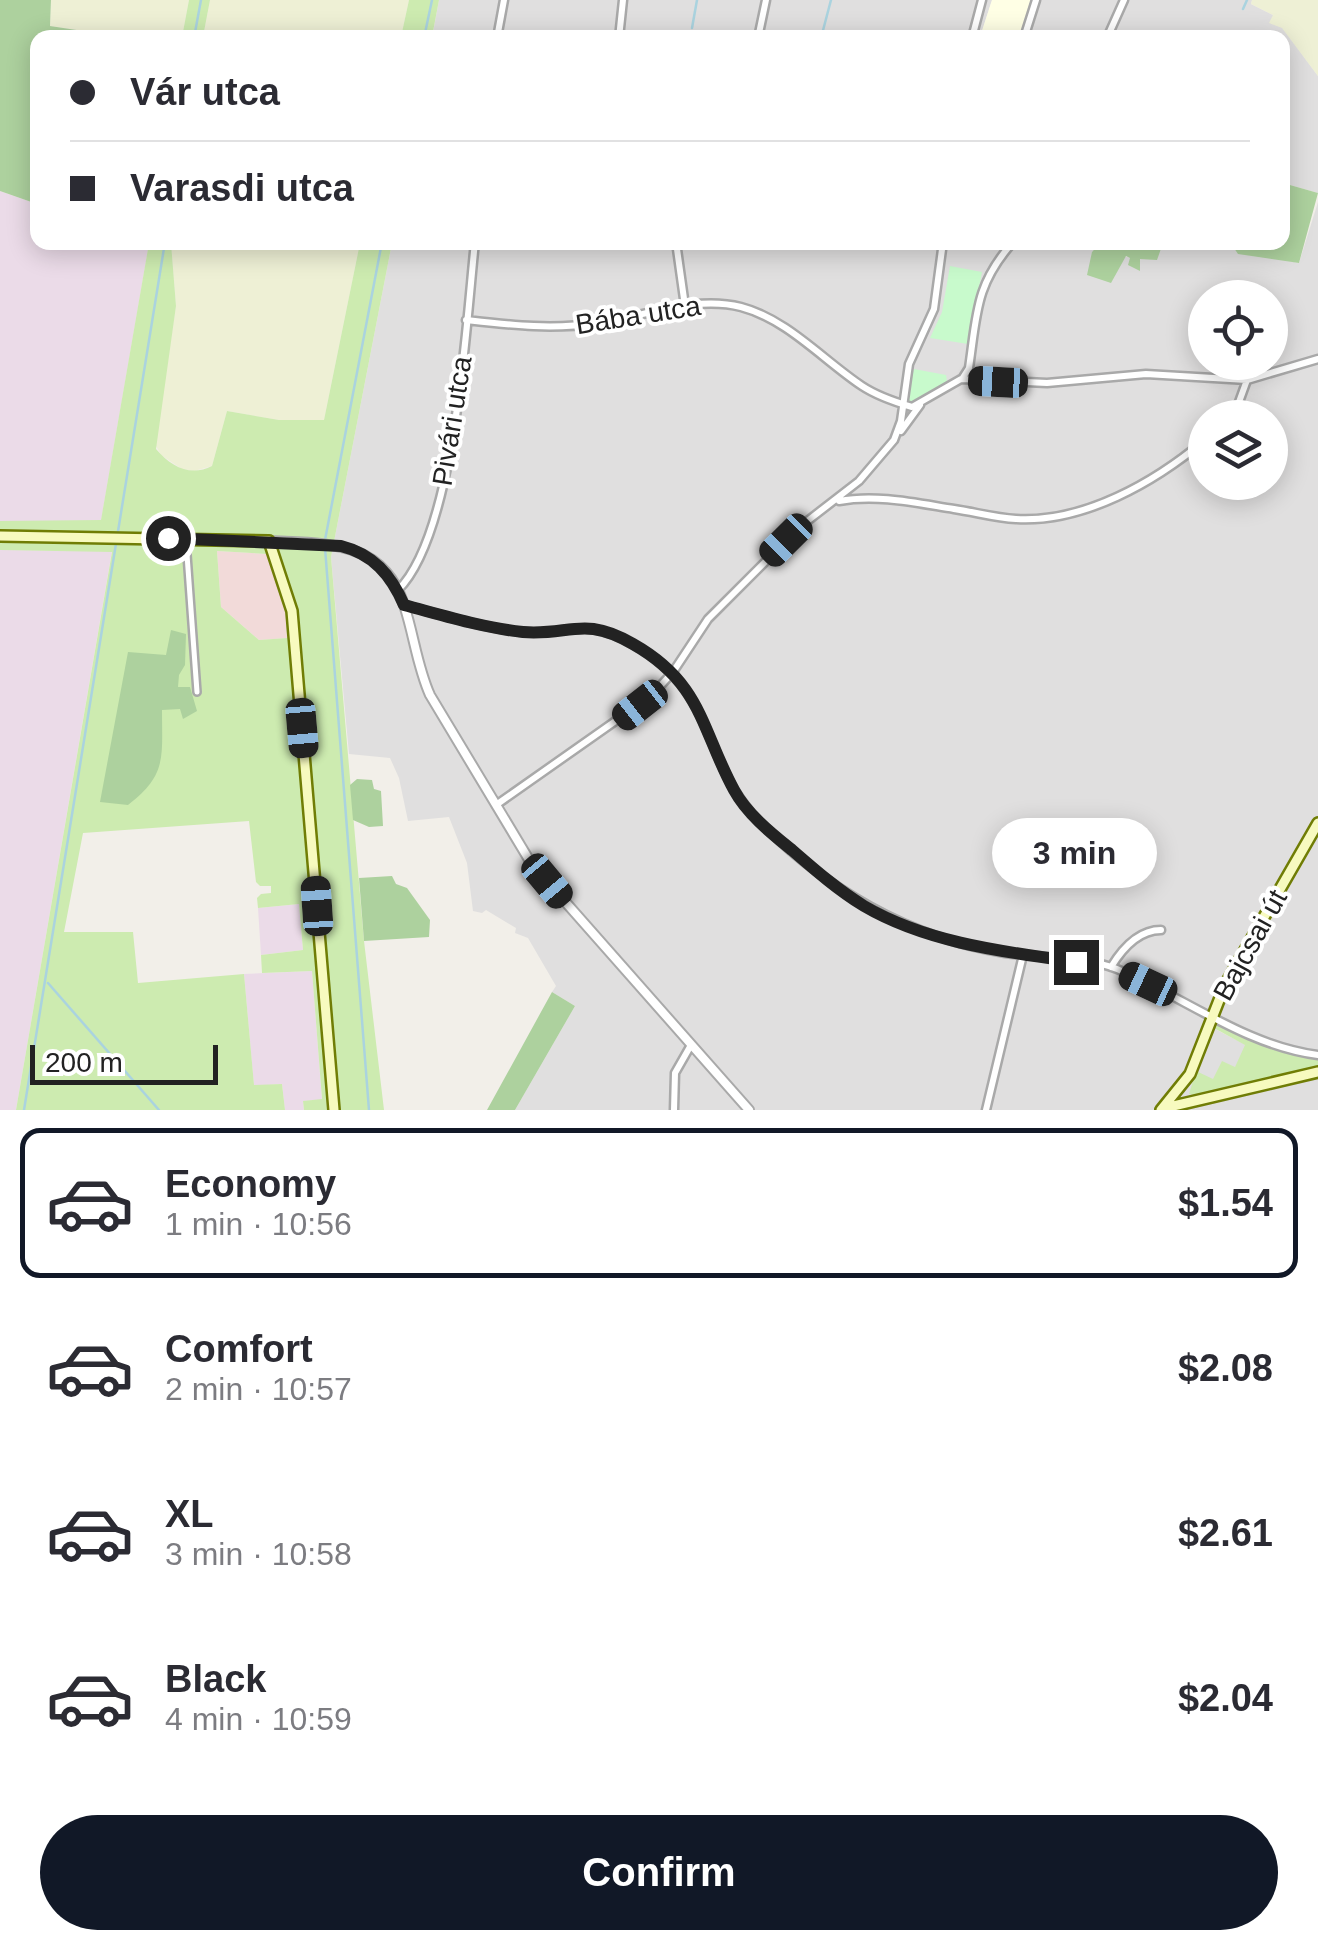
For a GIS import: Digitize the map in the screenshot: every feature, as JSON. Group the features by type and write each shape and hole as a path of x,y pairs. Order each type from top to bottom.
{"main road":[{"path":"0,536 269,541 293,622 334,1110"},
{"name":"Bajcsai út","path":"1190,1074 1212,1014 1239,958 1318,823"},
{"path":"1161,1110 1318,1072"},
{"path":"1186,1103 1190,1074"},
{"path":"1161,1110 1190,1074"}],"street":[{"path":"498,30 504,0"},
{"path":"620,30 623,0"},
{"path":"760,30 766,0"},
{"path":"974,30 982,0"},
{"path":"1027,30 1036,0"},
{"path":"1111,30 1124,0"},
{"name":"Pivári utca","path":"398,590 416,567 441,494 452,437 474,250"},
{"path":"677,250 685,306"},
{"path":"894,440 901,421 909,364 934,309 942,250"},
{"path":"961,380 969,368 984,283 1006,250"},
{"name":"Bába utca","path":"466,320 550,328 685,306 728,304 762,315 864,388 902,404"},
{"path":"1288,368 1318,359"},
{"path":"496,804 652,696 708,619 800,526 859,482 922,403 941,388 961,380 1046,384 1146,374 1188,376"},
{"path":"1240,400 1247,380"},
{"path":"902,404 922,403"},
{"path":"833,502 878,498 1015,519 1052,516 1080,511 1122,492 1163,471 1188,453"},
{"path":"186,538 197,692"},
{"path":"269,541 334,545 373,560 398,590 424,683 531,863 749,1110"},
{"path":"404,605 520,632 572,626 598,629 633,644 673,672 706,724 740,800 779,840 862,905 979,948 1111,967 1267,1043 1318,1055"},
{"path":"1111,967 1126,947 1150,930 1161,930"},
{"path":"986,1110 1022,954"},
{"path":"674,1110 674,1074 691,1045"}],"shaded area":[{"path":"51,0 189,0 183,30 77,30 50,26"},
{"path":"210,0 409,0 403,30 204,30"},
{"path":"439,0 992,0 982,30 433,30"},
{"path":"992,0 1032,0 1022,30 982,30"},
{"path":"1032,0 1252,0 1251,4 1273,15 1284,30 1023,30"},
{"path":"1252,0 1318,0 1318,76 1290,39 1290,30 1269,23 1273,15 1251,4"},
{"path":"1290,38 1318,76 1318,193 1290,185"},
{"path":"0,191 30,202 30,250 148,250 101,521 0,521"},
{"path":"1318,202 1318,1057 1276,1050 1215,1029 1246,1045 1235,1068 1189,1093 1318,1069 1318,1110 515,1110 575,1006 552,992 556,986 528,938 515,933 516,928 486,910 473,911 467,863 449,817 408,821 399,778 390,758 349,754 331,557 391,250 1094,250 1140,259 1161,250 1244,250 1299,263"},
{"path":"172,250 359,250 324,420 279,420 227,411 212,466 194,471 182,469 161,455 155,444 176,306"},
{"path":"0,550 112,551 16,1110 0,1110"},
{"path":"217,551 267,554 285,603 288,638 259,640 221,607"},
{"path":"299,904 303,950 261,955 258,908"},
{"path":"312,971 322,1100 303,1101 304,1110 285,1110 282,1084 254,1086 244,974"}],"green space":[{"path":"0,0 51,0 50,26 77,30 30,30 30,202 0,191"},
{"path":"189,0 210,0 204,30 183,30"},
{"path":"409,0 439,0 433,30 403,30"},
{"path":"1290,185 1318,193 1299,263 1238,254 1235,250 1290,250"},
{"path":"148,250 172,250 176,306 156,449 175,465 196,471 212,466 227,411 279,420 324,420 359,250 391,250 331,557 364,941 384,1110 304,1110 303,1101 322,1099 312,971 262,973 261,955 303,950 299,904 258,908 257,898 271,893 271,886 256,882 249,821 83,833 64,932 133,932 138,983 244,974 254,1085 282,1084 285,1110 16,1110 112,552 0,550 0,521 101,520","holes":["217,551 267,554 285,602 287,638 259,640 221,607"]},
{"path":"1161,250 1157,260 1140,259 1140,271 1128,265 1130,258 1126,256 1111,283 1087,275 1092,252"},
{"path":"950,266 982,272 968,344 930,338 942,312"},
{"path":"914,369 946,375 947,381 916,403 909,402 906,399"},
{"path":"171,630 186,634 185,665 178,687 190,687 197,711 183,719 180,709 162,710 162,753 150,784 128,805 100,802 128,652 166,655"},
{"path":"357,779 372,780 374,789 381,791 383,826 369,827 353,820 350,785"},
{"path":"392,876 396,884 407,888 430,920 429,937 364,941 359,878"},
{"path":"552,992 575,1006 515,1110 487,1110"},
{"path":"1217,1023 1276,1050 1318,1057 1318,1069 1199,1096 1189,1094 1196,1071 1213,1079 1222,1061 1235,1067 1245,1045 1214,1028"}],"waterway":[{"path":"195,30 201,0"},
{"path":"426,30 432,0"},
{"path":"692,28 697,0"},
{"path":"823,30 831,0"},
{"path":"1243,9 1247,0"},
{"path":"24,1110 164,250"},
{"path":"325,540 380,250"},
{"path":"325,548 369,1110"},
{"path":"48,983 159,1110"}],"route":[{"path":"168,538 341,546 378,564 404,605 520,632 572,626 598,629 619,637 658,660 684,685 706,724 733,788 747,808 779,840 848,896 879,914 979,948 1076,962"}]}
